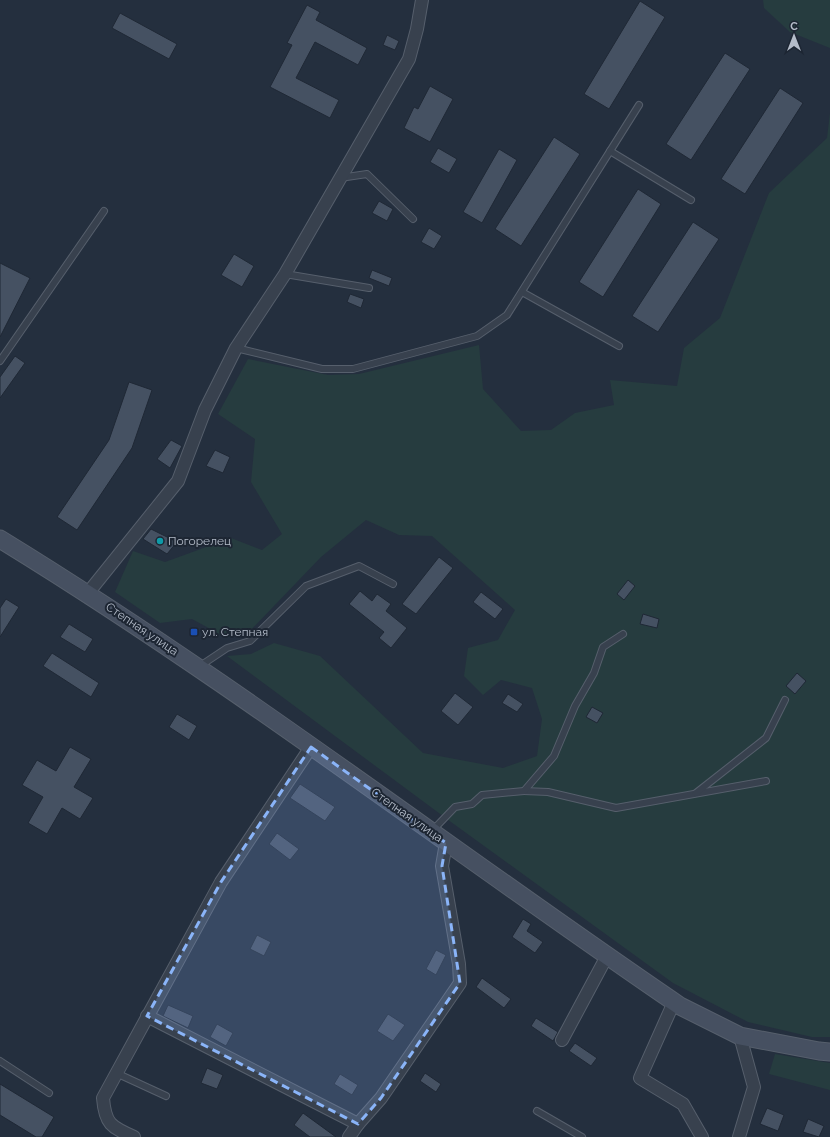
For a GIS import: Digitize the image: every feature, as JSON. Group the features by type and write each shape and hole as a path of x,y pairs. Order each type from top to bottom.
{"street":[{"path":"88,593 178,480 205,410 236,348 285,274 409,59 417,29 422,0"},
{"name":"Степная улица","path":"0,539 88,593 199,667 446,843 674,1002 740,1036 830,1052"},
{"path":"134,1137 114,1129 104,1115 103,1098 221,882 311,747"},
{"path":"348,1137 381,1098 460,983 459,964 442,866 446,843"},
{"path":"562,1040 607,956"},
{"path":"674,1002 640,1078 683,1104 702,1137"},
{"path":"147,1016 358,1124"},
{"path":"739,1137 754,1087 740,1036"}],"lane":[{"path":"236,348 322,369 353,369 477,336 507,315 639,105"},
{"path":"610,151 691,200"},
{"path":"340,178 367,174 413,219"},
{"path":"0,361 104,211"},
{"path":"285,274 369,288"},
{"path":"522,292 619,346"},
{"path":"199,667 227,648 250,641 306,586 359,566 393,584"},
{"path":"524,791 554,756 575,706 594,672 604,647 623,634"},
{"path":"695,794 766,738 785,700"},
{"path":"431,832 455,807 472,804 482,795 524,791 548,792 616,808 766,781"},
{"path":"0,1061 49,1093"},
{"path":"116,1073 166,1096"},
{"path":"537,1111 582,1137"}],"highlighted area":[{"path":"311,747 446,843 442,866 460,983 381,1098 358,1124 147,1016 221,882"}],"green space":[{"path":"763,0 830,0 830,48 790,32 764,8"},
{"path":"830,113 830,1037 812,1037 748,1022 673,983 451,822 227,656 251,654 274,643 320,656 423,753 503,768 537,756 542,719 532,688 501,680 483,695 464,676 468,648 498,640 515,610 432,536 399,535 366,520 321,557 246,635 225,637 192,619 160,623 115,592 133,551 165,562 231,538 262,550 282,534 251,482 255,439 218,414 248,359 328,375 359,374 479,345 483,389 521,431 551,430 575,413 614,405 610,380 677,386 684,348 720,318 769,193 827,138"},
{"path":"775,1054 830,1063 830,1090 769,1074"}],"building":[{"path":"640,1 665,17 609,109 584,94"},
{"path":"307,5 320,12 316,20 367,48 358,65 315,42 296,78 339,100 330,118 270,87 292,45 287,43"},
{"path":"120,13 177,44 169,59 112,28"},
{"path":"387,35 399,41 395,50 383,45"},
{"path":"725,53 750,69 691,160 666,144"},
{"path":"430,86 453,99 430,142 404,128 414,107 418,109"},
{"path":"780,88 803,103 745,194 721,179"},
{"path":"554,137 580,154 521,246 495,229"},
{"path":"438,148 457,159 449,173 430,162"},
{"path":"499,149 517,160 482,223 463,212"},
{"path":"638,189 661,204 603,297 579,282"},
{"path":"379,201 393,209 387,221 372,213"},
{"path":"693,222 719,239 658,332 632,316"},
{"path":"429,228 442,236 434,249 421,242"},
{"path":"234,254 254,266 242,287 221,275"},
{"path":"0,263 30,278 0,337"},
{"path":"372,270 392,278 389,286 369,278"},
{"path":"350,294 364,299 361,308 347,302"},
{"path":"15,356 25,363 0,398 0,377"},
{"path":"129,382 152,390 132,448 77,530 57,517 109,440"},
{"path":"171,440 182,446 170,468 157,459"},
{"path":"215,450 230,457 223,473 206,466"},
{"name":"Погорелец","path":"151,529 177,542 167,554 143,539"},
{"path":"439,557 453,568 416,614 402,604"},
{"path":"628,580 635,586 624,600 617,594"},
{"path":"360,591 372,601 377,594 391,604 386,611 407,628 391,648 379,638 384,632 349,604"},
{"path":"481,592 503,609 495,619 473,602"},
{"path":"6,599 19,607 0,637 0,608"},
{"path":"643,614 659,619 657,628 640,624"},
{"path":"69,624 93,639 85,652 60,637"},
{"path":"52,653 99,683 91,697 43,666"},
{"path":"797,673 806,681 795,694 786,686"},
{"path":"455,693 473,707 458,725 441,711"},
{"path":"508,694 523,704 517,712 502,703"},
{"path":"592,707 603,713 597,723 586,717"},
{"path":"177,714 197,726 189,740 169,727"},
{"path":"70,747 91,759 74,787 93,798 80,819 62,808 47,834 28,823 43,797 22,785 37,760 56,771"},
{"path":"300,784 335,807 325,821 290,798"},
{"path":"277,833 299,849 290,860 269,844"},
{"path":"523,919 531,924 527,931 543,942 535,953 512,937"},
{"path":"257,935 271,942 264,956 250,949"},
{"path":"436,950 446,955 436,975 426,969"},
{"path":"482,978 511,999 504,1008 476,987"},
{"path":"168,1005 193,1016 188,1028 163,1016"},
{"path":"388,1014 405,1025 393,1041 377,1031"},
{"path":"536,1018 558,1032 553,1041 531,1026"},
{"path":"217,1024 233,1033 226,1046 210,1037"},
{"path":"575,1043 597,1058 591,1066 569,1051"},
{"path":"207,1068 223,1075 217,1089 201,1083"},
{"path":"425,1073 441,1084 436,1092 420,1081"},
{"path":"340,1074 358,1085 352,1095 334,1084"},
{"path":"0,1084 54,1117 42,1137 36,1137 0,1115"},
{"path":"767,1108 784,1115 778,1131 760,1124"},
{"path":"303,1113 336,1137 310,1137 294,1125"},
{"path":"808,1119 824,1126 819,1137 803,1132"}],"place":[{"name":"Погорелец","path":"160,541"},
{"name":"ул. Степная","path":"194,632"}]}
